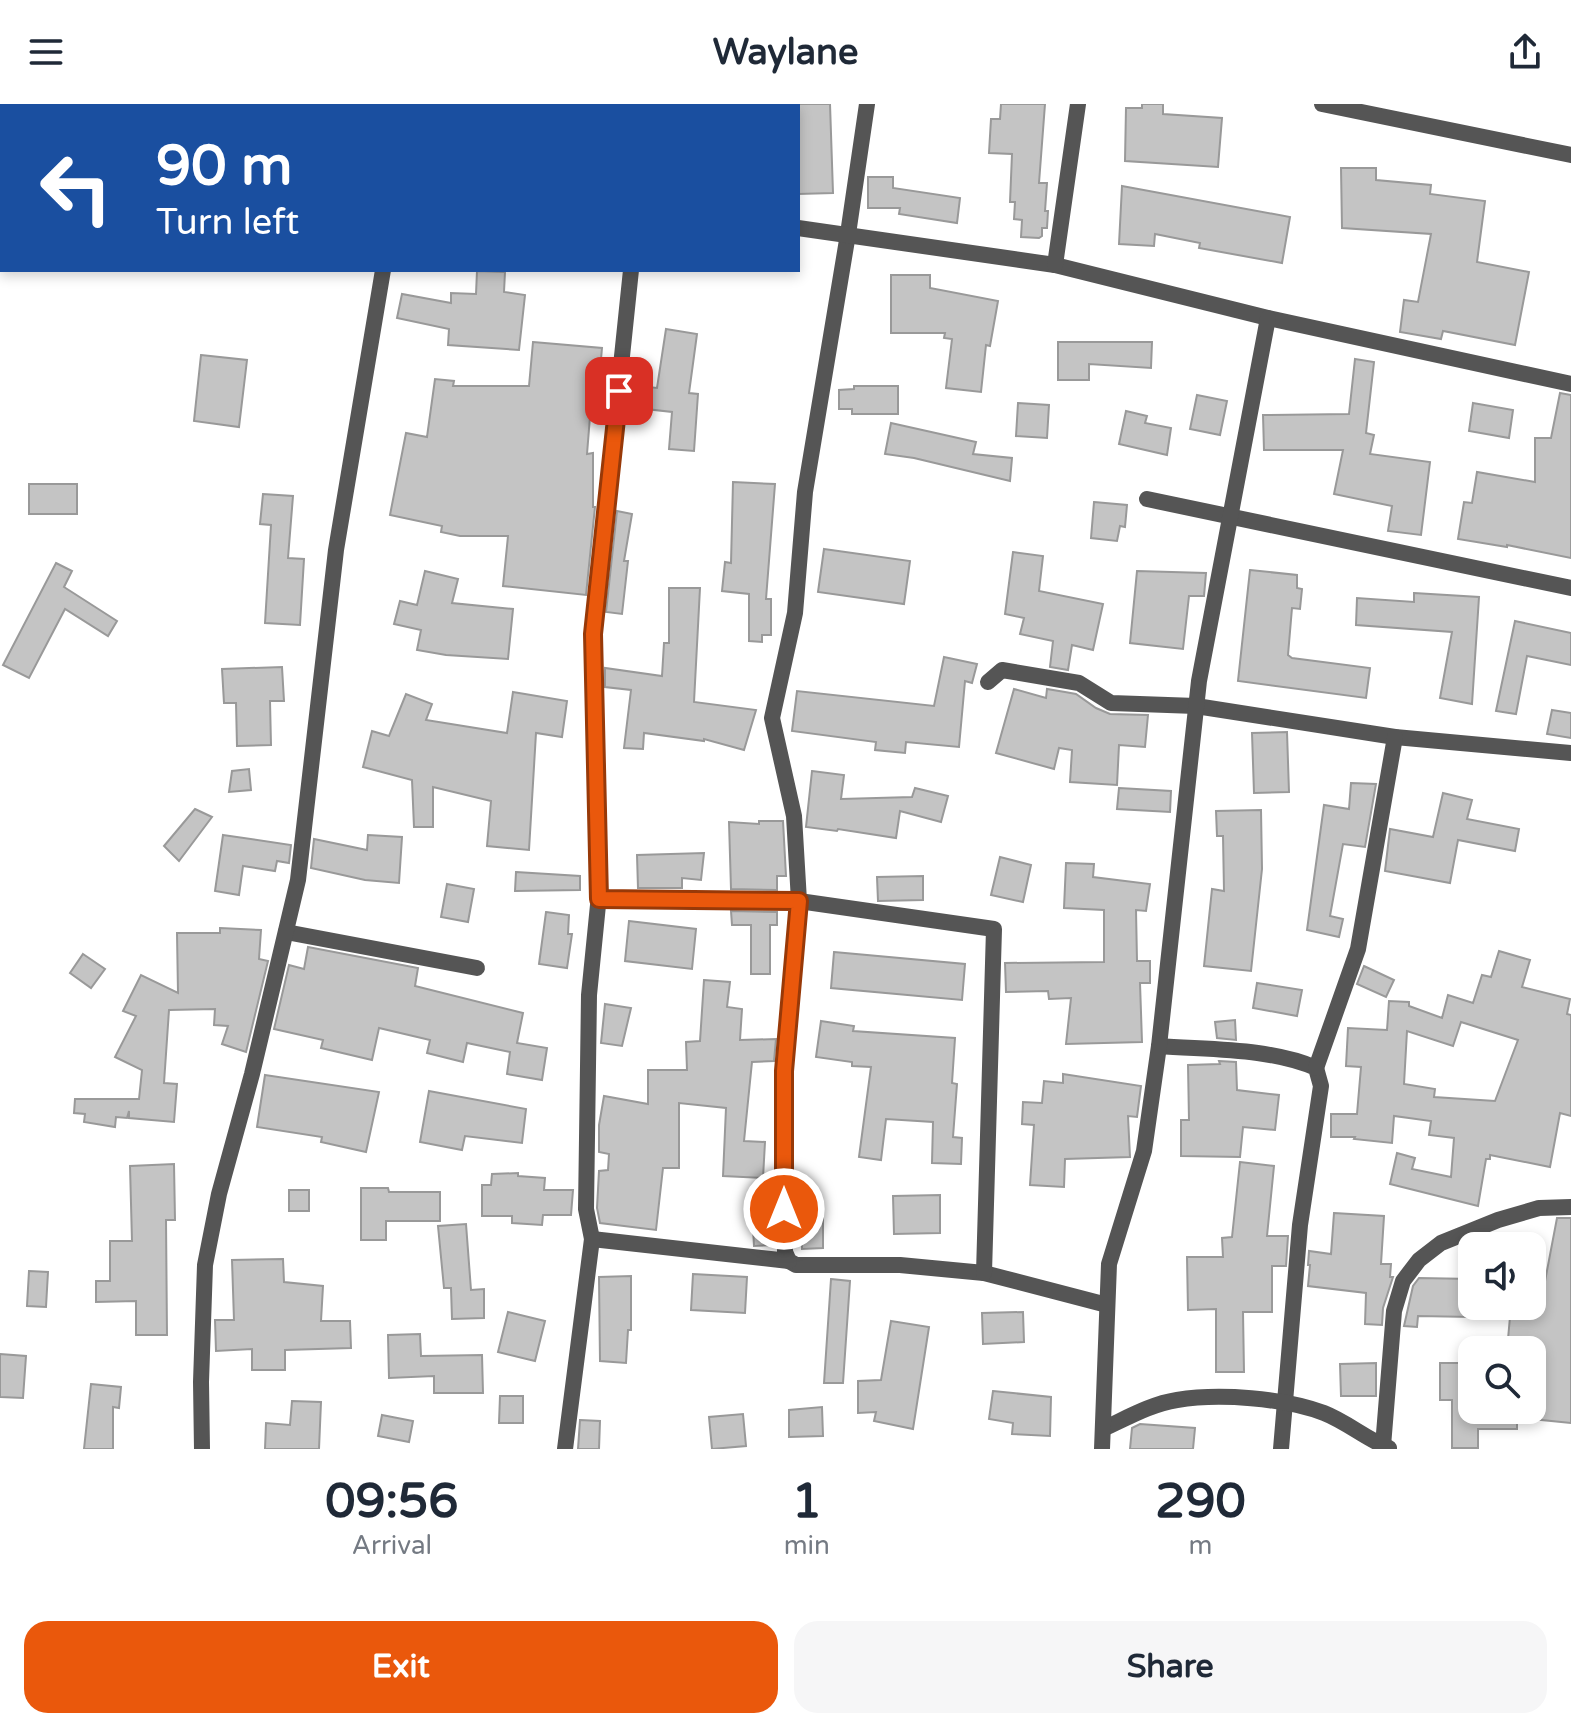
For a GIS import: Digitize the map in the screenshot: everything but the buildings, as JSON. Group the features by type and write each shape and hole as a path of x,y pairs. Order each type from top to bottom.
{"street":[{"path":"789,1261 785,1252 784,1071 799,901 794,816 772,718 795,613 805,492 867,104"},
{"path":"1055,265 1078,104"},
{"path":"1322,104 1571,155"},
{"path":"800,228 1055,265 1268,318 1571,384"},
{"path":"202,1449 205,1265 219,1194 252,1074 298,880 336,550 383,272"},
{"path":"565,1449 592,1239 586,1209 589,995 599,899 593,634 631,272"},
{"path":"1102,1449 1109,1264 1144,1151 1159,1046 1196,706 1268,318"},
{"path":"1147,499 1571,588"},
{"path":"988,682 1002,670 1079,683 1111,703 1196,706 1395,737 1571,753"},
{"path":"1281,1449 1300,1225 1321,1086 1316,1068 1358,949 1395,737"},
{"path":"599,899 799,901 994,929 984,1273"},
{"path":"286,932 477,968"},
{"path":"1159,1046 1276,1056 1298,1060 1316,1068"},
{"path":"1103,1429 1153,1406 1177,1400 1218,1397 1284,1404 1321,1412 1387,1447 1394,1311 1403,1281 1419,1260 1441,1243 1498,1220 1539,1208 1571,1207"},
{"path":"592,1239 789,1261 796,1265 900,1265 984,1273 1107,1305"}],"route":[{"path":"619,391 593,634 599,899 799,901 784,1071 784,1209"}]}
